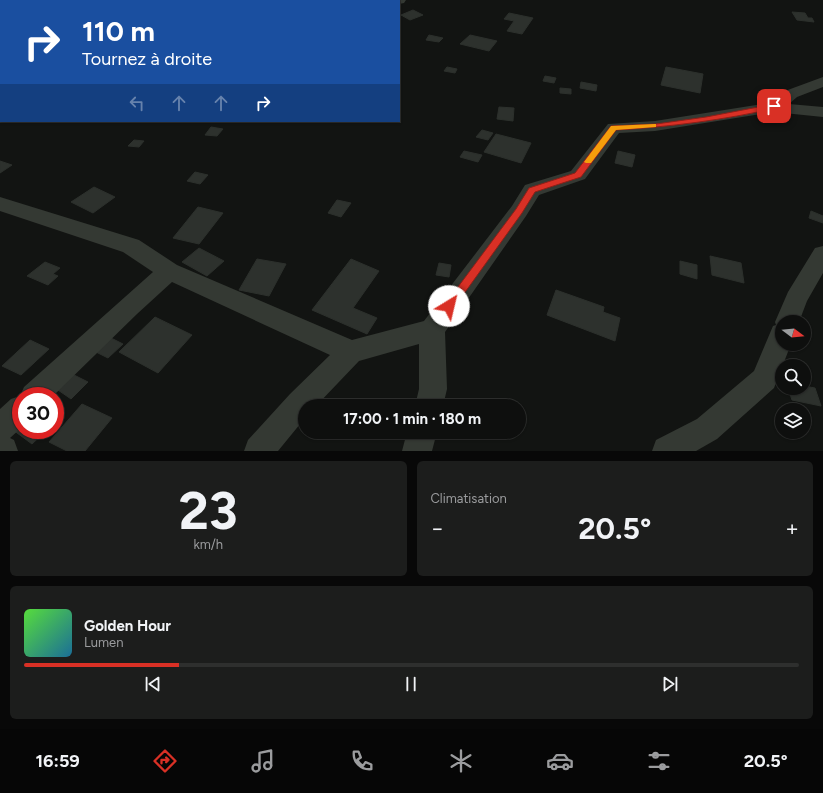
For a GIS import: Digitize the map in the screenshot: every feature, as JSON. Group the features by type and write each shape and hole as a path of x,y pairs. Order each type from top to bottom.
{"street":[{"path":"774,106 791,94 823,82"},
{"path":"431,399 433,389 432,330 519,211 532,190 578,175 614,128 656,126 706,119 774,106 823,112"},
{"path":"0,204 131,246 169,271 351,352"},
{"path":"790,315 796,299 823,254"},
{"path":"44,387 128,307 169,271"},
{"path":"259,451 300,403 351,352 432,330"},
{"path":"667,451 707,429 764,379 775,351"},
{"path":"0,428 12,417"},
{"path":"417,451 420,439"}],"building":[{"path":"413,10 423,15 410,20 401,15"},
{"path":"792,12 805,13 808,18 812,18 814,22 797,20"},
{"path":"509,13 533,18 522,34 507,31 514,21 504,19"},
{"path":"429,35 443,38 439,42 426,40"},
{"path":"470,35 497,41 489,51 460,44"},
{"path":"447,67 457,69 455,73 444,71"},
{"path":"666,67 703,74 700,93 661,85"},
{"path":"545,76 556,78 554,83 543,81"},
{"path":"581,82 597,85 596,91 580,88"},
{"path":"560,88 571,89 571,94 560,93"},
{"path":"499,107 514,108 513,121 497,119"},
{"path":"211,127 223,129 217,136 205,135"},
{"path":"482,130 493,133 488,140 476,137"},
{"path":"496,134 531,143 521,163 484,152"},
{"path":"134,140 144,141 139,147 128,146"},
{"path":"464,151 482,155 478,162 460,157"},
{"path":"618,151 635,155 632,167 615,163"},
{"path":"0,161 12,165 0,173"},
{"path":"195,172 208,175 200,184 187,181"},
{"path":"94,187 115,197 93,213 71,202"},
{"path":"337,200 351,203 341,217 328,213"},
{"path":"198,207 223,213 199,244 173,238"},
{"path":"811,211 823,216 823,223 809,218"},
{"path":"199,248 224,261 207,276 182,262"},
{"path":"710,256 741,263 744,283 712,275"},
{"path":"257,259 286,264 269,296 239,290"},
{"path":"351,259 379,271 353,308 377,318 367,334 312,310"},
{"path":"680,261 697,265 697,279 680,274"},
{"path":"45,262 60,268 53,274 58,276 48,285 27,276"},
{"path":"439,263 451,265 449,277 436,275"},
{"path":"556,290 604,307 603,312 620,318 615,341 547,315"},
{"path":"155,317 192,335 158,373 119,352"},
{"path":"111,338 123,344 108,358 96,352"},
{"path":"30,340 49,349 21,375 2,366"},
{"path":"74,375 88,382 71,399 64,394 64,387 61,387"},
{"path":"811,387 815,388 821,406 811,403 792,400 790,395 811,395"},
{"path":"82,404 112,418 85,451 67,451 49,442 52,439 64,439 64,425"},
{"path":"25,439 37,439 32,444"}],"slow traffic":[{"path":"588,162 614,128 654,126"}],"route":[{"path":"449,306 519,211 532,190 578,175 614,128 656,126 706,119 774,106"}]}
